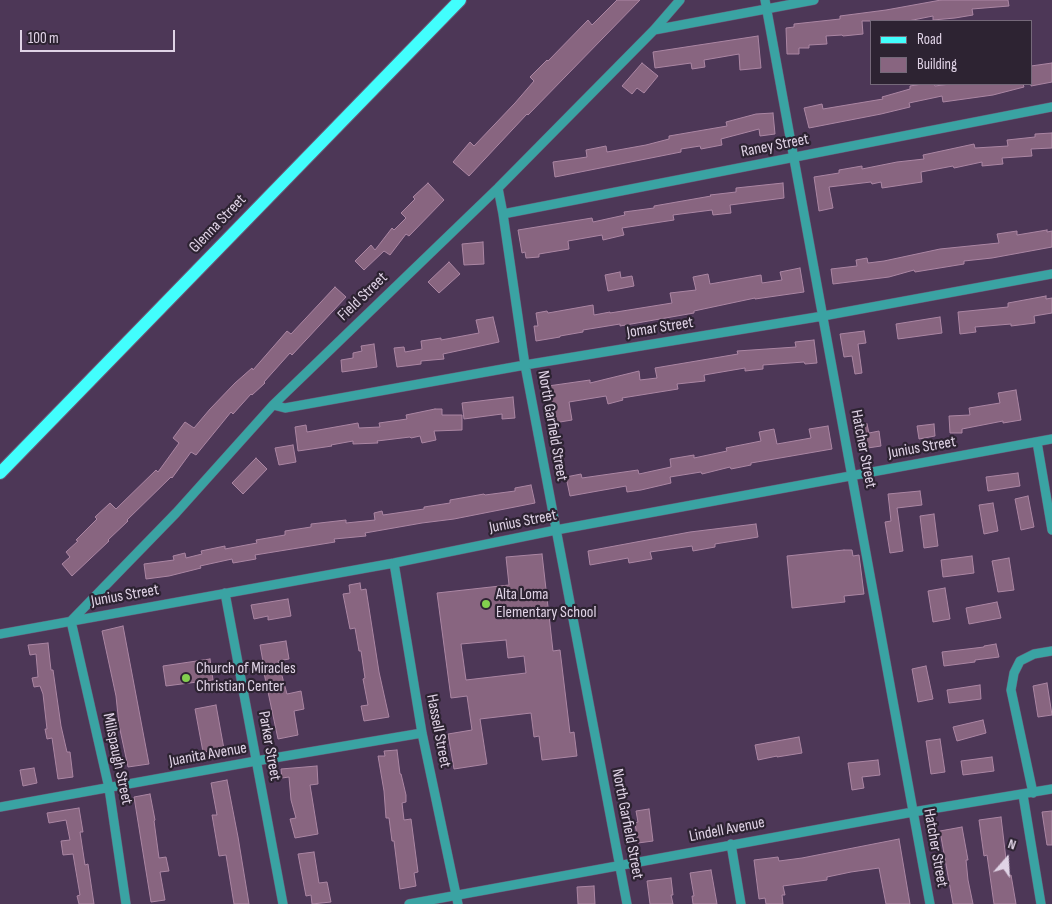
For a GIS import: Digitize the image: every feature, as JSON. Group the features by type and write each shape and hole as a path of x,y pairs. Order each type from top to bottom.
{"main road":[{"name":"Glenna Street","path":"0,472 460,0"}],"street":[{"name":"Field Street","path":"71,621 176,513 273,405 498,188 654,30 680,0"},
{"path":"654,30 766,4 814,0"},
{"name":"Hatcher Street","path":"766,4 930,904"},
{"name":"Raney Street","path":"504,214 1052,107"},
{"name":"North Garfield Street","path":"498,188 504,214 525,365 627,904"},
{"name":"Jomar Street","path":"273,405 285,408 525,365 823,316 1052,274"},
{"name":"Junius Street","path":"0,634 394,563 556,530 1052,439"},
{"path":"1037,442 1052,530"},
{"name":"Hassell Street","path":"394,563 422,734 458,904"},
{"name":"Parker Street","path":"225,593 282,904"},
{"name":"Millspaugh Street","path":"71,621 109,788 126,904"},
{"path":"1033,793 1011,690 1014,673 1020,662 1034,654 1052,651"},
{"name":"Juanita Avenue","path":"0,807 256,761 422,734"},
{"name":"Lindell Avenue","path":"409,904 731,844 1052,789"},
{"path":"1023,795 1041,904"},
{"path":"731,844 741,904"}],"building":[{"path":"617,0 640,0 527,114 469,176 453,162 470,142 474,146 515,103 534,81 530,77 547,60 588,20 592,25"},
{"path":"941,0 1008,0 1009,6 972,9 973,15 955,18 933,20 933,16 913,20 862,21 863,34 826,36 827,44 809,45 809,48 799,48 799,54 787,54 786,28 794,27 794,24 840,19 840,16"},
{"path":"758,36 761,68 740,70 739,54 704,60 705,67 692,69 691,63 655,68 653,52"},
{"path":"642,63 658,76 644,93 637,88 632,94 622,86"},
{"path":"1052,63 1052,82 1031,86 1032,66"},
{"path":"1023,85 1024,87 993,95 943,102 942,96 909,103 910,107 881,114 809,128 804,108 822,104 823,109 883,99 882,97 910,89 910,86"},
{"path":"773,113 775,134 760,136 759,129 721,139 722,145 701,149 700,146 681,149 681,152 555,177 553,162 587,157 586,150 606,146 607,152 646,145 669,139 669,136 727,126 726,122 756,114"},
{"path":"1052,133 1052,148 1031,149 1032,156 1002,158 1003,164 982,166 982,162 921,172 922,182 882,188 881,182 829,187 833,208 819,211 814,177 839,173 839,170 862,166 862,169 924,159 923,155 974,144 975,148 1008,146 1007,140 1035,137 1035,134"},
{"path":"428,183 444,200 409,236 406,234 390,255 384,251 364,270 355,261 371,245 375,250 392,228 394,230 406,218 401,213 415,199 413,197"},
{"path":"783,183 784,198 730,205 731,213 713,215 712,210 673,215 674,220 622,228 624,235 603,240 602,235 568,241 569,249 539,254 539,257 526,258 525,252 522,253 518,230 592,218 593,222 625,215 624,212 654,208 654,206 710,195 736,192 736,188"},
{"path":"1047,230 1047,232 1052,231 1052,247 964,261 964,264 915,272 914,270 889,277 833,284 831,269 857,266 856,260 867,258 868,263 940,249 999,243 997,234 1017,231 1017,235"},
{"path":"483,242 484,264 464,265 462,244"},
{"path":"449,262 460,274 439,293 428,282"},
{"path":"800,268 804,292 755,298 694,311 694,313 620,326 620,324 583,330 583,332 536,341 534,326 538,326 536,313 547,311 548,313 593,305 594,315 672,303 670,293 696,290 693,277 708,274 710,284 761,275 762,283 782,280 780,272"},
{"path":"620,272 621,278 632,276 634,286 608,291 605,275"},
{"path":"335,287 346,297 292,355 290,353 265,383 251,394 233,414 231,412 196,455 191,452 172,478 72,576 62,564 70,557 66,552 97,519 95,517 110,503 116,509 156,470 158,472 179,443 173,438 185,422 194,428 235,383 252,368 253,370 287,331 291,334"},
{"path":"1046,296 1046,299 1052,298 1052,313 1034,316 1035,323 975,327 976,332 960,334 958,312 1008,307 1008,303"},
{"path":"493,317 499,342 443,354 444,359 421,361 421,364 397,367 394,348 404,347 405,352 422,349 421,341 441,338 441,340 479,333 476,320"},
{"path":"940,317 942,333 898,339 896,324"},
{"path":"864,331 866,343 858,344 862,373 855,374 852,356 844,357 840,334"},
{"path":"814,340 817,363 763,365 763,369 745,371 745,368 704,375 705,381 677,384 678,389 622,398 623,400 608,404 606,396 569,402 572,420 554,423 548,386 590,380 590,383 639,371 640,380 657,378 655,368 738,354 737,351 796,347 795,342"},
{"path":"374,344 377,367 342,372 341,360 353,358 353,353 362,351 361,346"},
{"path":"1016,390 1021,420 1003,423 1003,421 962,429 962,433 950,433 949,416 970,415 969,408 1000,403 998,393"},
{"path":"513,397 515,418 502,419 502,414 464,419 462,403"},
{"path":"442,409 442,415 462,415 462,430 434,431 436,440 422,443 420,436 377,441 378,443 353,444 353,441 298,451 295,427 306,425 307,432 358,423 359,428 380,427 379,423 407,419 406,415"},
{"path":"867,424 869,433 879,431 881,446 861,449 857,426"},
{"path":"934,424 935,436 919,439 917,426"},
{"path":"828,426 832,449 751,463 751,465 731,469 730,467 702,474 701,472 670,477 671,483 641,490 627,492 626,486 570,496 566,477 581,474 582,478 638,470 639,474 671,467 670,459 694,455 694,458 727,451 726,448 761,441 759,432 774,429 777,444 811,438 809,429"},
{"path":"293,445 296,462 279,465 275,448"},
{"path":"256,458 267,469 243,494 232,483"},
{"path":"1018,473 1020,486 988,491 986,477"},
{"path":"531,485 535,503 454,519 365,533 366,536 334,539 335,542 255,555 256,559 233,563 232,559 200,566 201,568 169,576 146,579 144,564 174,560 173,556 185,553 186,558 202,554 201,551 225,546 225,549 257,543 256,540 285,535 285,531 311,527 311,524 346,520 346,523 375,520 374,513 382,511 383,515 424,509 424,507 450,503 450,500 515,491 515,488"},
{"path":"920,491 922,505 897,508 903,551 890,553 885,522 891,521 888,494"},
{"path":"1028,496 1034,527 1021,530 1015,499"},
{"path":"993,503 998,531 984,534 979,505"},
{"path":"934,514 938,546 924,548 920,516"},
{"path":"756,524 758,537 715,544 715,547 693,551 692,546 650,552 652,559 629,563 628,558 590,565 588,551 690,532"},
{"path":"852,550 853,556 859,555 864,594 844,596 845,602 792,608 787,556"},
{"path":"542,554 553,651 560,650 570,733 574,732 577,756 542,760 539,736 534,737 531,713 480,719 487,764 454,769 448,734 472,730 467,696 451,698 437,593 509,585 506,557","holes":["506,640 508,658 524,656 526,673 466,680 461,644"]},
{"path":"972,556 974,573 943,577 941,560"},
{"path":"1009,558 1014,590 998,592 992,561"},
{"path":"360,583 361,590 366,589 379,672 389,717 364,721 361,706 368,705 363,679 365,678 361,651 359,651 355,628 350,629 343,594 350,593 349,585"},
{"path":"945,588 950,619 933,622 928,591"},
{"path":"288,599 291,616 268,620 268,616 254,619 251,605"},
{"path":"997,602 1001,618 969,624 966,608"},
{"path":"123,626 149,764 128,767 119,725 116,696 102,631"},
{"path":"286,641 289,659 278,661 287,694 301,691 304,709 294,711 298,735 278,739 260,645"},
{"path":"48,643 61,726 67,752 70,752 73,777 58,779 52,738 47,739 45,729 47,729 43,694 40,686 34,687 32,678 38,677 36,654 30,655 28,645"},
{"path":"996,644 999,657 944,666 942,652"},
{"path":"210,659 213,680 166,686 163,666"},
{"path":"926,666 933,699 918,702 912,669"},
{"path":"1047,683 1052,715 1038,717 1033,686"},
{"path":"980,685 981,699 949,703 947,690"},
{"path":"216,705 224,749 203,752 195,709"},
{"path":"983,720 986,733 957,741 953,727"},
{"path":"799,737 802,753 758,760 755,745"},
{"path":"940,739 945,772 931,774 926,741"},
{"path":"397,750 400,774 406,795 406,802 402,803 404,820 411,819 418,872 414,873 416,886 400,889 394,841 392,841 389,818 386,818 378,756 385,756 384,751"},
{"path":"992,757 994,771 963,775 961,761"},
{"path":"878,760 880,775 862,777 864,788 852,790 848,763"},
{"path":"317,766 318,784 310,785 318,834 295,838 290,819 296,818 291,800 289,777 282,778 281,769"},
{"path":"34,768 37,783 23,786 20,770"},
{"path":"227,780 249,904 234,904 226,855 219,856 212,815 217,815 211,783"},
{"path":"150,794 159,858 166,857 169,871 160,872 165,900 151,902 134,797"},
{"path":"79,808 83,832 80,832 85,865 88,864 94,904 79,904 77,896 80,895 73,854 63,855 61,841 70,840 66,820 49,823 47,813"},
{"path":"649,809 653,841 638,843 635,823 638,822 636,811"},
{"path":"1052,811 1052,845 1047,845 1042,812"},
{"path":"1001,817 1008,876 1011,875 1016,904 994,904 987,855 984,856 979,820"},
{"path":"962,827 968,860 966,860 968,880 973,904 953,904 940,831"},
{"path":"899,839 910,904 886,904 879,868 827,877 827,880 783,886 785,895 782,895 783,904 766,904 765,898 759,899 754,860 778,857 779,861 802,858"},
{"path":"314,852 319,883 327,882 331,902 312,904 311,895 306,896 298,854"},
{"path":"711,870 717,904 693,904 692,896 694,896 690,873"},
{"path":"671,878 673,904 650,904 647,881"},
{"path":"594,886 595,904 578,904 577,887"}],"place":[{"name":"Alta Loma Elementary School","path":"486,604"},
{"name":"Church of Miracles Christian Center","path":"186,678"}]}
